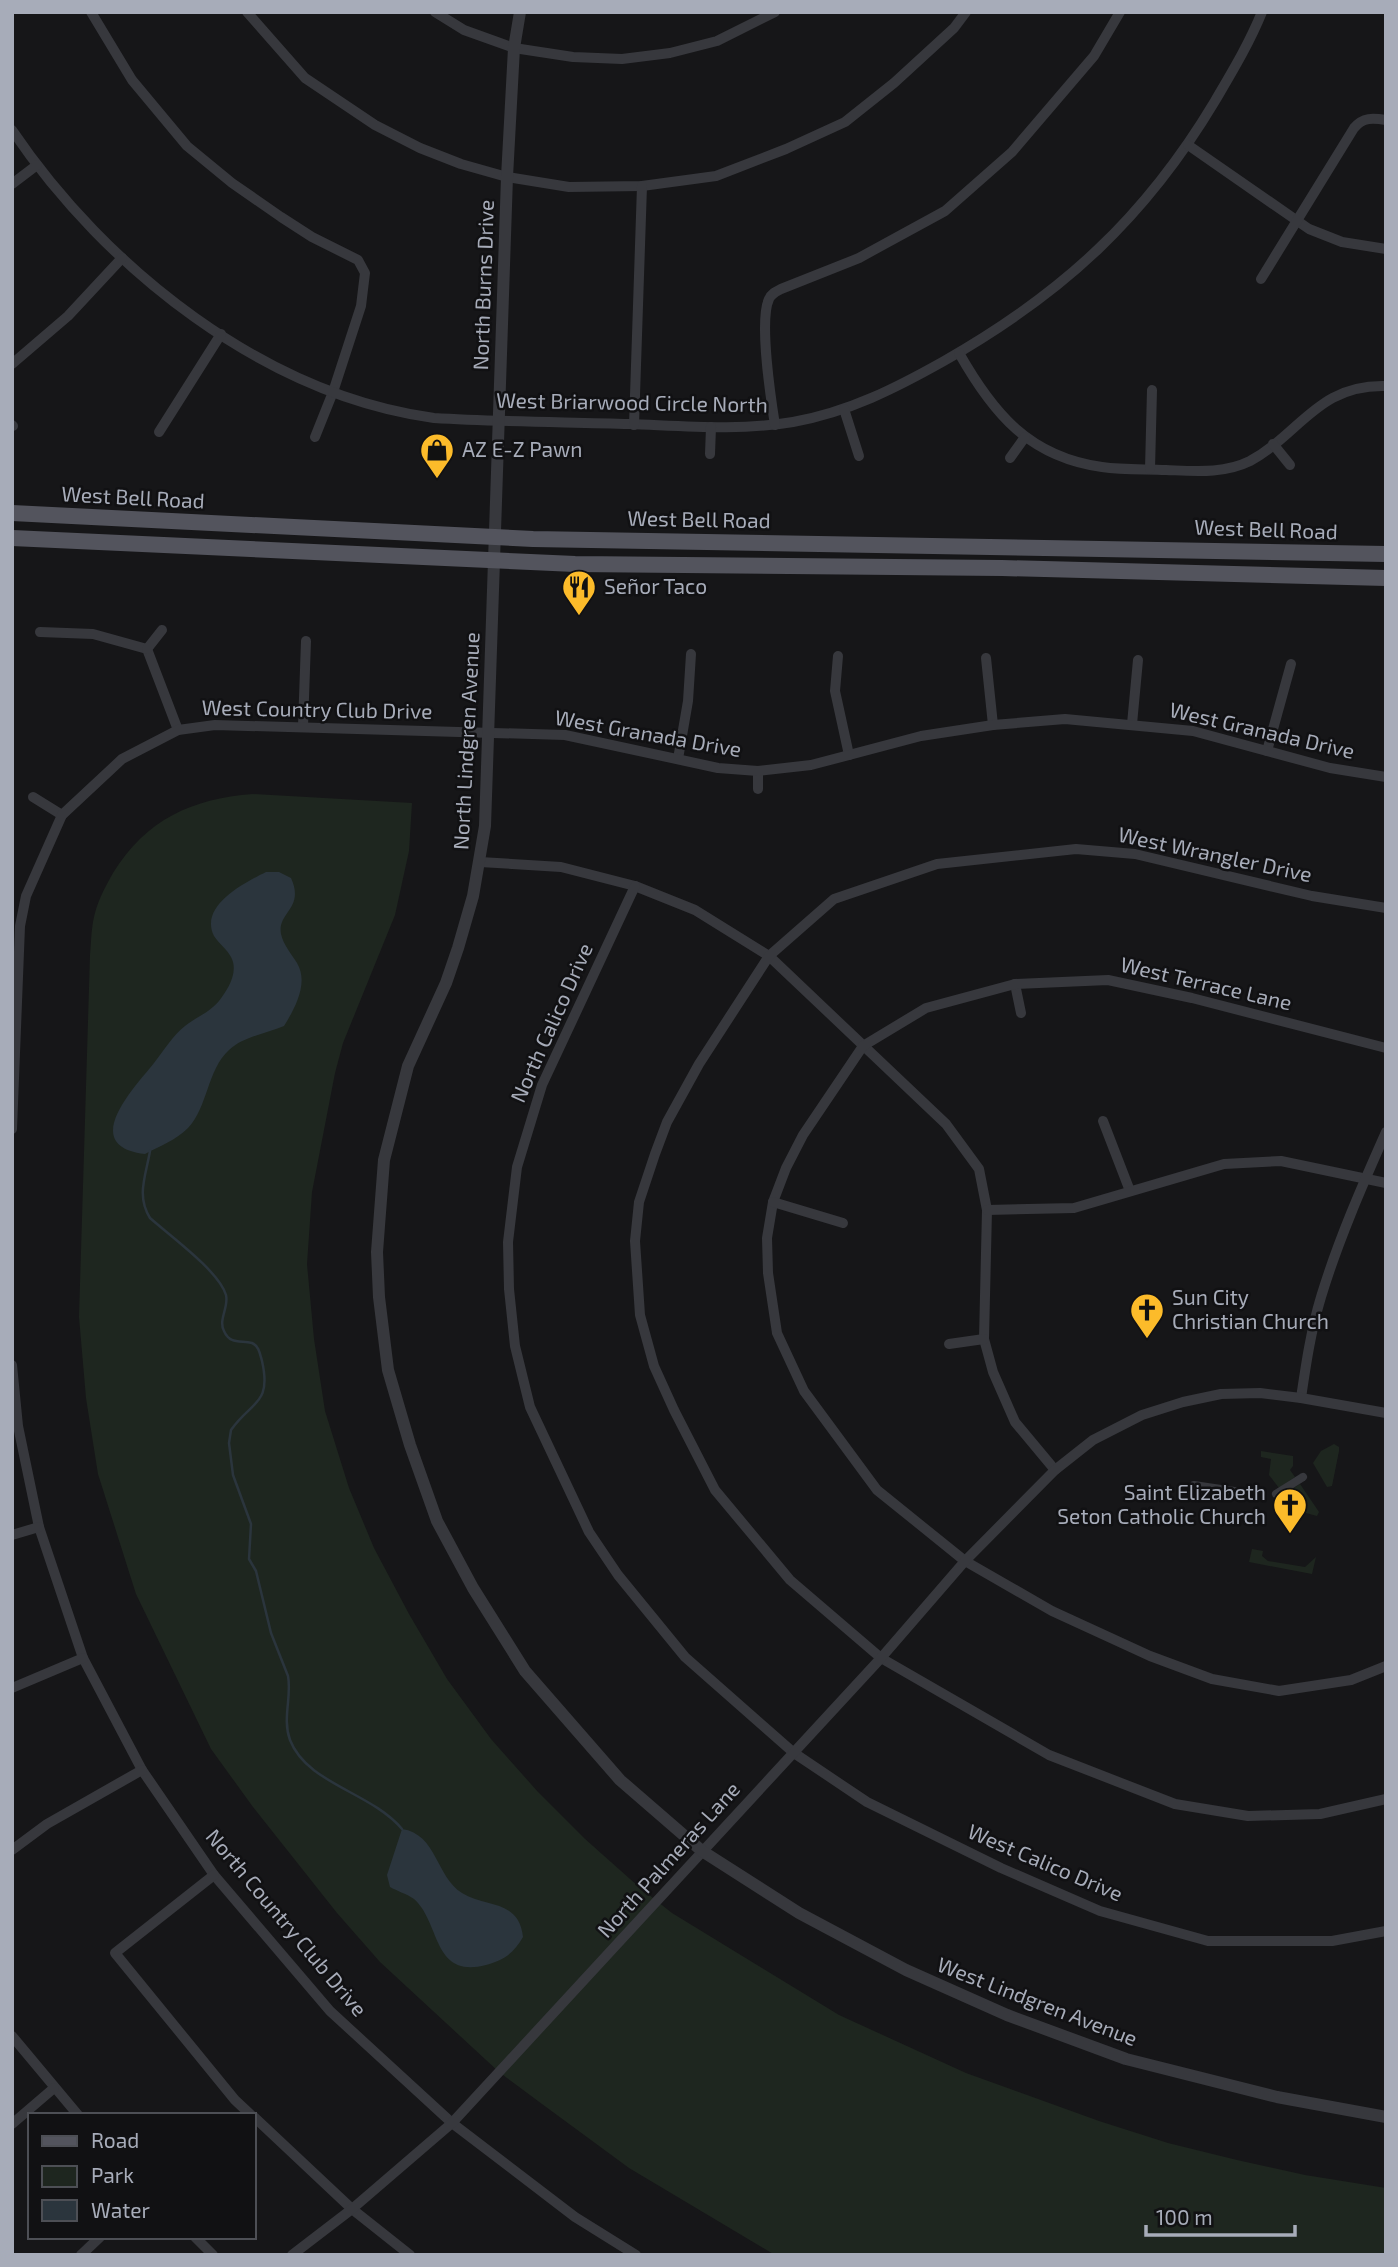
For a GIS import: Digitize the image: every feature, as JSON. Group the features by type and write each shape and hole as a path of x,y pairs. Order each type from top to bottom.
{"main road":[{"name":"West Bell Road","path":"12,513 495,537 1386,554"},
{"name":"West Bell Road","path":"12,538 575,564 1002,568 1386,578"}],"street":[{"path":"91,12 132,80 187,146 232,183 281,217 312,237 358,260 365,273 361,306 315,437"},
{"path":"247,12 306,78 375,125 451,160 507,177 569,187 642,186 716,176 786,149 845,122 894,83 954,28 966,12"},
{"path":"435,12 464,30 514,48 573,57 622,59 670,53 717,41 775,12"},
{"name":"North Burns Drive","path":"495,560 507,177 514,48 520,12"},
{"path":"775,425 766,330 766,308 770,296 781,289 859,258 946,211 1012,152 1094,56 1120,12"},
{"name":"West Briarwood Circle North","path":"12,130 76,212 122,258 170,298 221,334 272,364 333,392 410,414 446,419 711,427 775,425 844,409 899,387 1022,313 1090,258 1145,201 1188,145 1249,43 1262,12"},
{"path":"1261,279 1357,124 1368,119 1386,120"},
{"path":"1188,145 1297,222 1342,242 1386,249"},
{"path":"12,184 37,165"},
{"path":"634,425 642,186"},
{"path":"12,365 68,316 122,258"},
{"path":"159,432 221,334"},
{"path":"959,353 991,405 1025,437 1056,455 1106,468 1205,471 1227,469 1248,462 1337,394 1358,387 1386,386"},
{"path":"1150,469 1152,390"},
{"path":"844,409 859,456"},
{"path":"710,454 711,427"},
{"path":"1010,458 1025,437"},
{"path":"1273,444 1290,465"},
{"name":"North Lindgren Avenue","path":"495,560 486,807 480,862 452,966 408,1066 384,1160 377,1252 379,1297 388,1370 410,1445 437,1521 472,1588 525,1671 620,1780 702,1851"},
{"path":"147,649 162,630"},
{"path":"40,632 93,634 147,649"},
{"path":"303,726 306,641"},
{"path":"147,649 178,730"},
{"path":"678,759 688,701 691,653"},
{"path":"838,656 835,691 849,755"},
{"path":"986,658 993,725"},
{"path":"1132,724 1138,660"},
{"path":"1267,751 1291,664"},
{"name":"West Granada Drive","path":"489,732 565,735 718,768 758,771 801,767 921,736 993,725 1065,719 1193,731 1330,768 1386,777"},
{"name":"West Country Club Drive","path":"12,1129 20,926 26,896 62,815 122,759 178,730 215,725 489,732"},
{"name":"West Granada Drive","path":"758,771 758,789"},
{"path":"33,797 62,815"},
{"name":"West Wrangler Drive","path":"1386,908 1311,896 1135,854 1076,849 937,864 834,899 769,956 699,1064 667,1122 655,1154 639,1202 635,1241 640,1315 654,1366 715,1490 790,1580 881,1658 1049,1755 1175,1804 1248,1816 1320,1814 1386,1799"},
{"path":"480,862 561,867 635,886 695,910 769,956 946,1124 979,1169 987,1210 984,1339 993,1373 1015,1422 1055,1470"},
{"name":"North Calico Drive","path":"635,886 542,1085 517,1167 508,1242 509,1289 515,1346 530,1407 559,1473 589,1532 618,1575 685,1657 794,1753"},
{"name":"West Terrace Lane","path":"863,1046 926,1008 1015,984 1108,980 1386,1048"},
{"path":"1015,984 1021,1013"},
{"path":"863,1046 803,1135 773,1202 767,1238 768,1273 776,1333 804,1391 877,1490 965,1561 1052,1611 1150,1656 1212,1679 1279,1691 1351,1680 1386,1666"},
{"path":"1103,1121 1130,1192"},
{"path":"1301,1398 1307,1355 1321,1297 1386,1132"},
{"path":"987,1210 1073,1208 1224,1164 1281,1161 1386,1183"},
{"path":"773,1202 843,1223"},
{"path":"949,1344 984,1339"},
{"name":"North Country Club Drive","path":"12,1366 18,1426 38,1527 83,1658 142,1770 214,1875 330,2011 452,2123"},
{"name":"North Palmeras Lane","path":"292,2255 352,2209 452,2123 881,1658 965,1561 1055,1470 1093,1440 1142,1415 1221,1394 1260,1393 1386,1413"},
{"path":"1276,1494 1303,1477"},
{"path":"1194,1485 1241,1492"},
{"path":"12,1535 38,1527"},
{"path":"12,1688 83,1658"},
{"name":"West Calico Drive","path":"794,1753 867,1802 1001,1868 1100,1911 1208,1941 1332,1941 1386,1931"},
{"path":"12,1850 47,1824 142,1770"},
{"name":"West Lindgren Avenue","path":"702,1851 811,1919 906,1970 1007,2015 1126,2059 1276,2097 1386,2117"},
{"path":"214,1875 115,1953 235,2100 250,2113"},
{"path":"12,2036 76,2113"},
{"path":"12,2124 54,2088"},
{"path":"256,2119 352,2209 410,2255"},
{"path":"452,2123 575,2217 636,2255"},
{"path":"80,2255 98,2239"},
{"path":"197,2239 213,2255"}],"green space":[{"path":"253,794 412,803 409,851 395,915 343,1043 335,1073 312,1192 307,1264 314,1339 325,1411 349,1488 374,1548 409,1614 447,1679 491,1739 584,1838 639,1887 672,1913 839,2015 966,2073 1168,2143 1305,2175 1386,2188 1386,2255 775,2255 629,2168 499,2072 380,1962 337,1913 253,1807 211,1749 136,1594 98,1474 86,1398 79,1317 90,955 96,909 113,873 126,854 156,826 190,807"},
{"path":"1334,1444 1339,1447 1339,1451 1332,1486 1327,1487 1313,1463 1321,1451"},
{"path":"1261,1451 1293,1456 1290,1470 1295,1477 1279,1488 1269,1475 1271,1459 1261,1457"},
{"path":"1300,1484 1319,1512 1317,1516 1306,1513 1305,1504 1289,1502 1285,1508 1278,1498"},
{"path":"1252,1549 1263,1551 1262,1556 1268,1561 1305,1567 1316,1557 1312,1574 1249,1562"}],"water":[{"path":"266,872 279,872 291,878 294,888 293,904 281,927 282,938 297,963 302,979 292,1011 284,1026 248,1038 229,1050 216,1068 200,1110 188,1128 145,1154 125,1149 115,1140 113,1128 125,1101 176,1034 215,1005 231,980 233,963 214,936 211,925 218,905 246,882"},
{"path":"402,1829 414,1833 430,1847 453,1886 462,1893 500,1906 515,1916 523,1937 512,1952 492,1963 469,1967 456,1964 447,1957 423,1909 414,1899 390,1887 387,1875"}],"waterway":[{"path":"150,1151 143,1193 150,1218 192,1254 222,1285 226,1295 222,1327 226,1335 233,1340 254,1344 262,1361 262,1395 231,1430 229,1443 233,1475 251,1524 249,1559 256,1571 271,1633 288,1676 287,1724 290,1740 298,1755 310,1767 389,1816 402,1829"}],"place":[{"name":"AZ E-Z Pawn","path":"437,480"},
{"name":"Señor Taco","path":"579,617"},
{"name":"Sun City Christian Church","path":"1147,1340"},
{"name":"Saint Elizabeth Seton Catholic Church","path":"1290,1535"}]}
